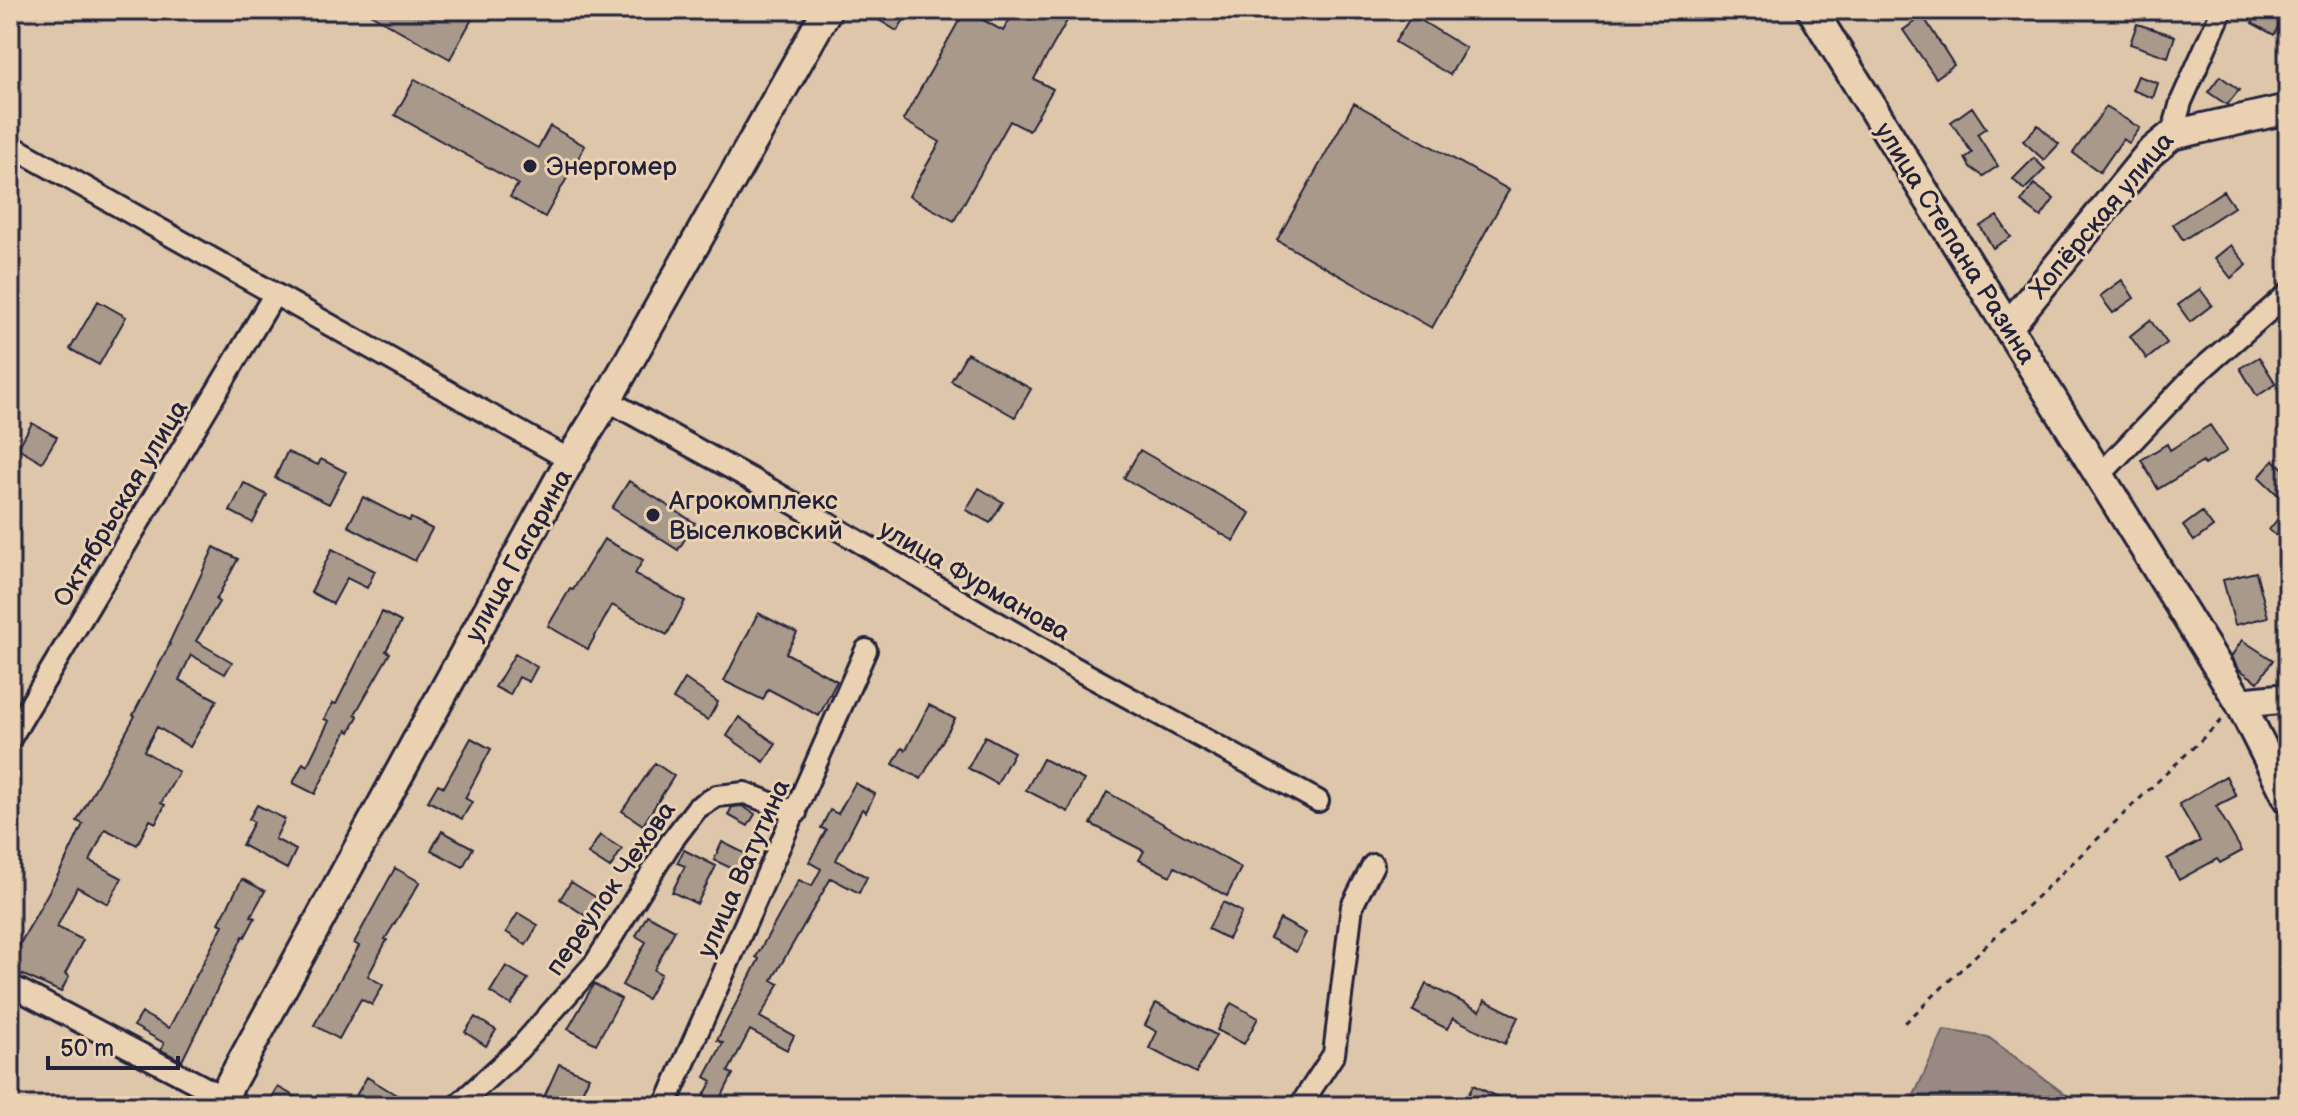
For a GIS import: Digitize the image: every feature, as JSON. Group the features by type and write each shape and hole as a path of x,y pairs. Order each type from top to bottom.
{"main road":[{"name":"улица Гагарина","path":"227,1103 570,460 827,10"},
{"name":"улица Степана Разина","path":"1812,10 2240,703 2288,798"},
{"path":"2172,135 2288,109"},
{"name":"Хопёрская улица","path":"2008,327 2149,154 2172,135"},
{"path":"2240,703 2288,698"}],"street":[{"name":"Хопёрская улица","path":"2172,135 2181,102 2222,10"},
{"path":"10,145 570,460"},
{"path":"2100,475 2195,375 2288,294"},
{"name":"Октябрьская улица","path":"10,739 274,295"},
{"name":"улица Фурманова","path":"607,400 771,490 1073,667 1318,801"},
{"name":"улица Ватутина","path":"665,1106 866,650"},
{"name":"переулок Чехова","path":"457,1106 518,1050 596,962 671,842 697,808 717,796 745,793 796,813"},
{"path":"1300,1106 1334,1054 1352,906 1373,865"},
{"path":"10,985 227,1103"}],"path":[{"path":"1905,1023 2240,703"}],"shaded area":[{"path":"1944,1030 1988,1037 2081,1106 1909,1106"}],"building":[{"path":"363,10 477,10 450,59"},
{"path":"883,10 910,10 897,31 877,19"},
{"path":"965,10 1003,31 1015,10 1073,10 1034,79 1053,89 1029,131 1010,121 954,221 909,196 940,142 903,120"},
{"path":"2258,10 2269,10 2283,17 2274,35 2252,23"},
{"path":"1412,15 1466,48 1450,75 1395,42"},
{"path":"1923,16 1954,65 1936,78 1903,30"},
{"path":"2137,24 2175,36 2168,57 2130,44"},
{"path":"2138,76 2158,83 2153,98 2132,90"},
{"path":"2220,76 2239,90 2227,105 2208,92"},
{"name":"Энергомер","path":"415,79 538,148 550,126 585,146 545,217 510,197 518,184 395,115"},
{"path":"1354,103 1509,190 1432,328 1277,240"},
{"path":"1972,107 1986,128 1977,134 1998,166 1983,176 1970,167 1965,158 1972,153 1951,122"},
{"path":"2106,107 2140,128 2129,143 2123,139 2100,172 2073,153"},
{"path":"2038,125 2059,144 2044,160 2023,141"},
{"path":"2034,158 2045,169 2024,190 2013,179"},
{"path":"2034,184 2054,199 2041,217 2021,202"},
{"path":"2223,191 2234,207 2183,240 2173,224"},
{"path":"1997,216 2011,237 1993,248 1980,226"},
{"path":"2231,245 2247,265 2231,278 2215,258"},
{"path":"2122,280 2134,298 2113,313 2100,296"},
{"path":"2200,289 2212,305 2190,322 2178,305"},
{"path":"98,301 126,317 99,365 70,349"},
{"path":"2150,320 2167,343 2147,359 2130,336"},
{"path":"967,353 1031,389 1015,417 951,381"},
{"path":"2259,357 2276,384 2257,396 2240,368"},
{"path":"32,423 57,437 42,462 18,448"},
{"path":"2210,425 2227,451 2158,489 2141,460 2167,444 2170,450"},
{"path":"1140,450 1250,513 1234,541 1124,478"},
{"path":"287,452 318,465 321,459 346,472 329,504 275,478"},
{"path":"2274,460 2288,473 2288,486 2279,496 2259,477"},
{"name":"Агрокомплекс Выселковский","path":"629,481 695,523 678,550 612,508"},
{"path":"244,483 267,495 253,523 230,511"},
{"path":"979,488 1003,502 990,523 966,510"},
{"path":"363,497 409,521 411,518 432,529 415,561 348,526"},
{"path":"2288,506 2288,544 2269,530"},
{"path":"2202,512 2213,527 2194,541 2183,526"},
{"path":"604,539 643,560 635,574 685,601 667,635 612,605 588,649 548,626"},
{"path":"214,547 238,559 216,600 219,602 196,641 232,662 225,674 191,655 179,680 217,700 190,747 157,727 144,751 179,772 161,803 165,805 156,823 150,820 137,845 105,829 90,861 122,878 108,904 77,887 57,927 83,940 65,974 69,976 61,992 10,969 10,962 64,864 83,824 77,821 135,716"},
{"path":"332,549 375,571 367,588 347,578 333,604 311,592"},
{"path":"2256,572 2268,617 2235,625 2223,580"},
{"path":"382,612 401,622 386,651 390,653 315,794 293,783 303,763 307,766 329,721 324,719 333,703 336,704"},
{"path":"758,613 797,633 786,653 837,681 819,716 768,689 763,700 724,681"},
{"path":"2242,640 2273,660 2258,682 2240,670 2231,657"},
{"path":"515,654 537,667 529,682 519,677 510,695 495,687"},
{"path":"685,679 718,702 708,720 673,699"},
{"path":"929,705 955,719 921,779 893,764 902,748 906,750"},
{"path":"739,717 776,744 764,762 727,736"},
{"path":"985,736 1014,752 997,784 968,768"},
{"path":"471,738 491,749 465,798 472,802 462,819 428,801 438,784 444,787"},
{"path":"1043,759 1084,780 1068,812 1026,790"},
{"path":"655,763 674,776 643,825 622,811"},
{"path":"2226,776 2236,796 2216,806 2242,851 2220,863 2217,859 2179,880 2167,859 2200,841 2179,804"},
{"path":"855,783 875,794 866,812 862,809 836,860 867,877 859,893 831,878 772,980 779,984 760,1017 794,1036 787,1050 750,1030 728,1072 733,1074 717,1106 698,1106 712,1081 705,1077 723,1043 717,1040 759,959 756,957 799,880 812,886 821,869 809,862 826,830 821,828 830,810 838,814"},
{"path":"1107,792 1241,868 1227,896 1175,867 1170,876 1139,860 1144,851 1091,824"},
{"path":"257,805 285,819 275,839 296,850 287,869 242,845 254,822 249,819"},
{"path":"742,806 755,814 748,826 728,815 732,807"},
{"path":"442,831 473,848 463,867 431,850"},
{"path":"600,835 622,849 610,868 588,854"},
{"path":"722,842 748,855 739,872 714,860"},
{"path":"684,850 716,866 697,904 672,892 685,866 677,863"},
{"path":"395,868 420,882 385,939 368,976 383,985 372,1005 361,999 339,1039 314,1025 359,946 354,943"},
{"path":"242,879 265,891 251,916 255,918 243,936 182,1061 161,1050 164,1043 134,1026 142,1013 169,1028 223,925 219,923"},
{"path":"571,882 597,898 586,916 560,899"},
{"path":"1223,902 1242,912 1228,939 1208,929"},
{"path":"518,913 538,925 526,945 506,932"},
{"path":"647,915 675,930 654,970 661,974 647,999 622,985 646,942 636,936"},
{"path":"1280,919 1306,933 1296,952 1270,938"},
{"path":"506,966 528,979 511,1005 490,992"},
{"path":"594,984 621,999 596,1044 568,1029"},
{"path":"1426,984 1480,1011 1485,1000 1518,1017 1505,1044 1453,1018 1447,1029 1413,1011"},
{"path":"1156,1003 1216,1035 1196,1073 1149,1048 1157,1032 1145,1025"},
{"path":"1231,1003 1258,1018 1244,1044 1217,1030"},
{"path":"475,1017 496,1030 486,1046 465,1032"},
{"path":"559,1064 589,1077 576,1106 540,1106"},
{"path":"367,1077 398,1096 392,1106 350,1106"},
{"path":"1473,1085 1515,1106 1463,1106"},
{"path":"278,1087 312,1106 267,1106"}],"place":[{"name":"Энергомер","path":"530,166"},
{"name":"Агрокомплекс Выселковский","path":"653,515"}]}
